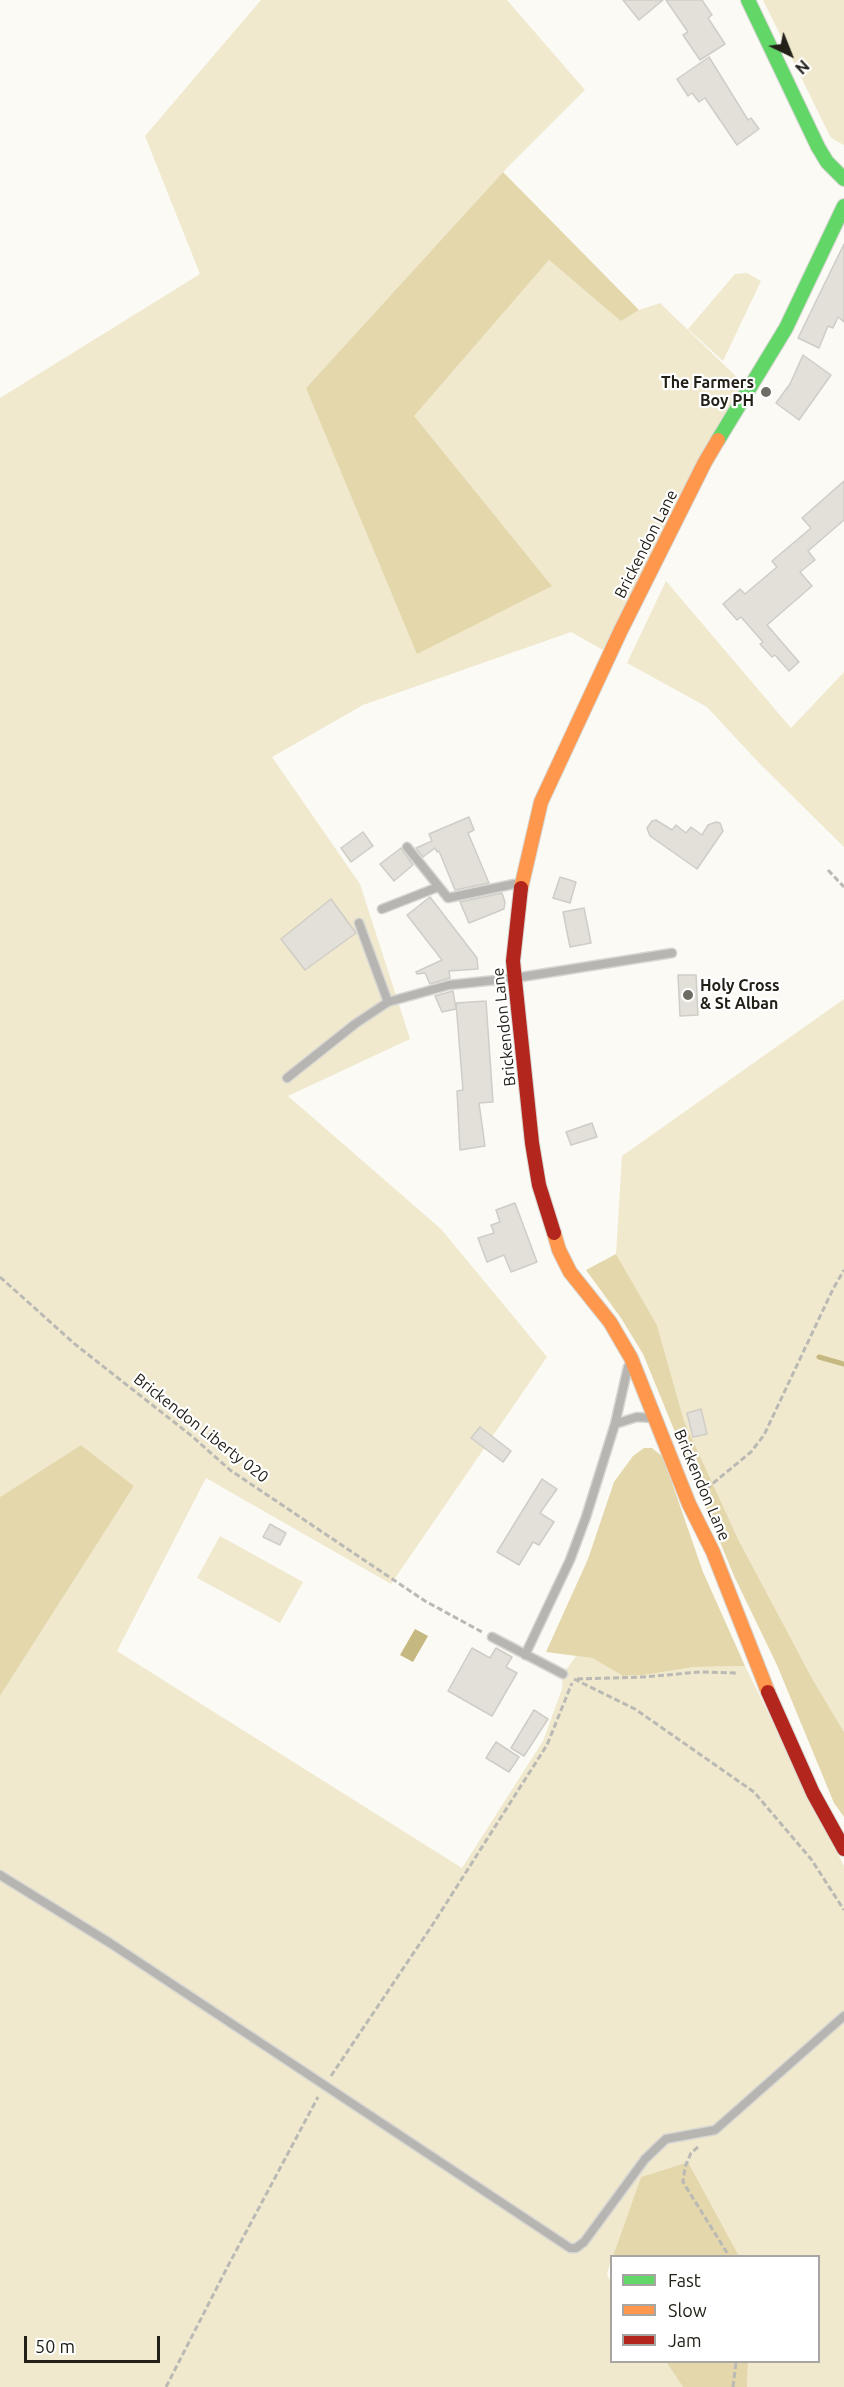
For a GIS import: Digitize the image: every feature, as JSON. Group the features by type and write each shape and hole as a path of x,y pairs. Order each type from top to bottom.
{"street":[{"path":"748,0 818,147 827,162 844,179"},
{"name":"Brickendon Lane","path":"844,206 800,301 705,462 621,630 542,802 521,888 513,961 532,1143 539,1185 551,1228 570,1272 610,1322 631,1358 689,1504 713,1552 760,1674 813,1793 844,1849"}],"lane":[{"path":"407,847 448,898 514,884 521,888"},
{"path":"382,909 438,887"},
{"path":"359,923 388,1002"},
{"path":"287,1078 355,1024 388,1002 449,985 515,978 672,953"},
{"path":"525,1655 570,1560 586,1517 615,1424 631,1358"},
{"path":"615,1424 637,1417 656,1418"},
{"path":"492,1637 563,1674"},
{"path":"0,1875 110,1943 570,2248 576,2248 584,2242 645,2160 666,2139 716,2130 844,2016"}],"path":[{"path":"828,870 844,887"},
{"path":"689,1504 751,1452 764,1435 844,1270"},
{"name":"Brickendon Liberty 020","path":"0,1277 76,1345 193,1437 230,1470 424,1601 492,1637"},
{"path":"574,1679 644,1677 700,1671 760,1674"},
{"path":"574,1679 635,1709 754,1792 811,1858 844,1910"},
{"path":"166,2387 325,2085 433,1924 547,1745 574,1679"},
{"path":"716,2130 691,2153 685,2167 683,2182 728,2255"},
{"path":"733,2387 736,2363"}],"shaded area":[{"path":"261,0 507,0 585,90 503,172 306,388 552,586 413,416 549,260 621,320 639,310 660,303 743,383 603,650 571,632 363,705 272,757 360,884 410,1039 288,1096 441,1229 547,1357 391,1584 206,1478 117,1651 462,1868 543,1741 562,1689 563,1674 576,1656 592,1658 623,1676 694,1667 745,1666 844,1866 844,2387 747,2387 748,2363 820,2363 820,2255 738,2255 688,2162 641,2177 613,2255 610,2255 607,2275 610,2280 610,2363 667,2363 683,2387 0,2387 0,1696 134,1486 81,1445 0,1497 0,398 200,274 145,136"},
{"path":"763,0 844,0 844,145 831,138"},
{"path":"503,172 639,310 621,321 549,260 414,416 552,586 417,654 306,388"},
{"path":"747,273 761,281 723,361 688,329 735,274"},
{"path":"666,581 791,728 844,672 844,847 760,764 707,707 627,663"},
{"path":"844,999 844,1732 813,1680 738,1539 684,1421 657,1325 616,1254 622,1156"},
{"path":"616,1254 657,1325 684,1421 738,1539 813,1680 844,1732 844,1817 834,1803 777,1665 734,1576 643,1354 621,1318 586,1270"},
{"path":"81,1445 134,1486 0,1696 0,1497"},
{"path":"644,1448 652,1448 663,1457 703,1572 745,1666 694,1667 623,1676 592,1658 546,1652 588,1559 614,1482 633,1456"},
{"path":"220,1536 303,1582 280,1623 197,1578"},
{"path":"415,1629 428,1636 413,1662 400,1655"},
{"path":"688,2162 738,2255 613,2255 641,2177"},
{"path":"667,2363 748,2363 747,2387 683,2387"}],"building":[{"path":"623,0 663,0 639,20"},
{"path":"666,0 702,0 712,15 708,18 725,44 700,60 683,35 688,32"},
{"path":"709,57 748,120 751,118 759,129 737,145 705,98 699,102 692,93 688,96 677,79"},
{"path":"844,244 844,322 838,317 833,328 828,326 819,348 798,338"},
{"path":"803,355 831,375 799,420 776,403 790,384"},
{"path":"844,481 844,520 808,551 815,560 800,572 812,586 767,625 799,662 789,671 775,655 772,657 760,644 763,642 741,617 737,620 723,604 740,589 745,594 777,567 772,561 811,528 802,518"},
{"path":"469,817 474,830 468,833 489,883 455,890 439,851 437,852 435,848 423,857 416,848 432,841 429,834"},
{"path":"656,820 672,830 676,825 686,833 691,827 702,835 708,825 716,822 720,823 723,831 697,869 650,836 647,828 652,821"},
{"path":"363,832 373,846 351,862 341,848"},
{"path":"401,848 413,865 394,881 380,864"},
{"path":"560,877 576,882 570,903 553,898"},
{"path":"502,893 505,902 504,909 469,923 460,902"},
{"path":"430,897 477,958 478,969 449,971 450,978 430,984 425,973 417,974 416,972 442,960 407,915"},
{"path":"331,899 356,933 305,970 281,939"},
{"path":"584,908 591,943 570,947 563,912"},
{"name":"Holy Cross & St Alban","path":"678,975 696,975 698,1015 680,1016"},
{"path":"453,991 456,1009 442,1012 435,996"},
{"path":"486,1001 493,1102 479,1103 485,1146 460,1150 457,1091 463,1090 456,1003"},
{"path":"592,1123 597,1137 571,1145 566,1132"},
{"path":"515,1203 537,1262 511,1272 504,1255 487,1262 478,1238 494,1233 491,1225 500,1222 496,1210"},
{"path":"701,1409 707,1434 693,1437 687,1413"},
{"path":"480,1427 511,1451 503,1462 471,1438"},
{"path":"542,1479 557,1489 540,1513 554,1522 539,1545 533,1542 519,1565 497,1552"},
{"path":"270,1524 286,1533 280,1545 263,1537"},
{"path":"472,1648 490,1658 496,1648 512,1657 506,1667 517,1673 492,1716 448,1691"},
{"path":"534,1710 548,1719 524,1756 511,1748"},
{"path":"496,1742 519,1757 509,1772 486,1758"}],"waterway":[{"path":"819,1357 844,1364"}],"traffic: fast":[{"path":"748,0 818,147 827,162 844,179"},
{"path":"718,440 786,328 844,206"}],"traffic: slow":[{"path":"521,888 541,802 621,630 718,440"},
{"path":"554,1233 559,1250 570,1272 610,1322 631,1358 689,1504 713,1552 768,1692"}],"traffic: jam":[{"path":"521,888 513,961 532,1143 539,1185 554,1233"},
{"path":"768,1692 813,1793 844,1849"}],"place":[{"name":"The Farmers Boy PH","path":"766,392"},
{"name":"Holy Cross & St Alban","path":"688,995"}]}
